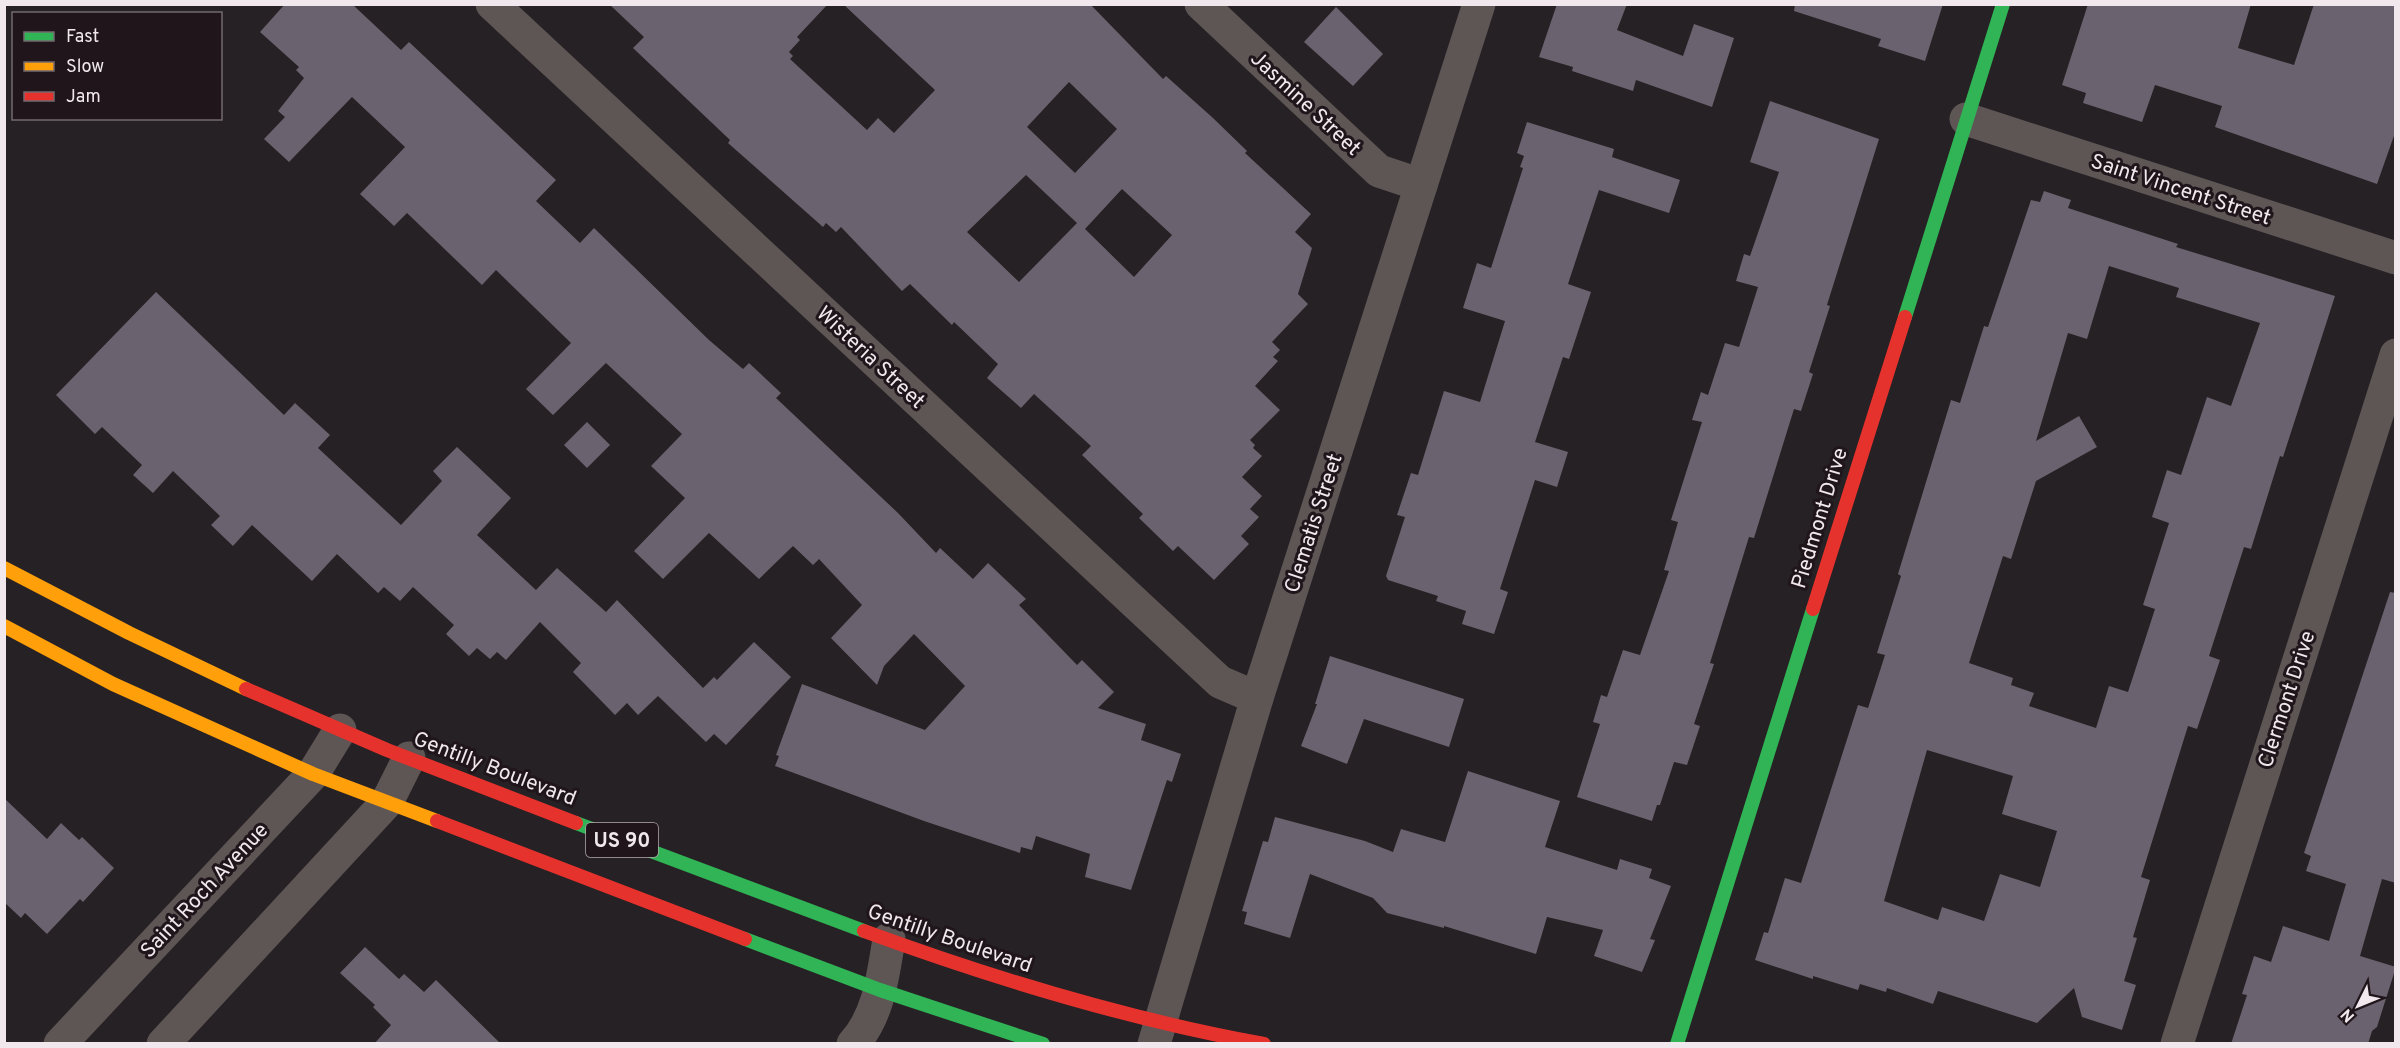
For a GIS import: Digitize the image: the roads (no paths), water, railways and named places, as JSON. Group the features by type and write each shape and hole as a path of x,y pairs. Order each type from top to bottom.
{"main road":[{"name":"Piedmont Drive","path":"1677,1044 2003,4"},
{"name":"Gentilly Boulevard","path":"4,568 87,613 340,730 409,758 889,939 1156,1034 1264,1044"},
{"name":"US 90","path":"4,626 113,684 313,774 880,990 1043,1044"}],"street":[{"name":"Wisteria Street","path":"492,4 1220,682 1257,698"},
{"name":"Jasmine Street","path":"1200,4 1379,171 1421,185"},
{"name":"Clematis Street","path":"1156,1034 1257,698 1479,4"},
{"name":"Saint Vincent Street","path":"1966,119 2396,258"},
{"name":"Clermont Drive","path":"2177,1044 2396,355"},
{"name":"Saint Roch Avenue","path":"60,1044 313,774 340,730"},
{"path":"163,1044 387,802 409,758"},
{"path":"853,1044 865,1031 880,990 889,939"}]}
